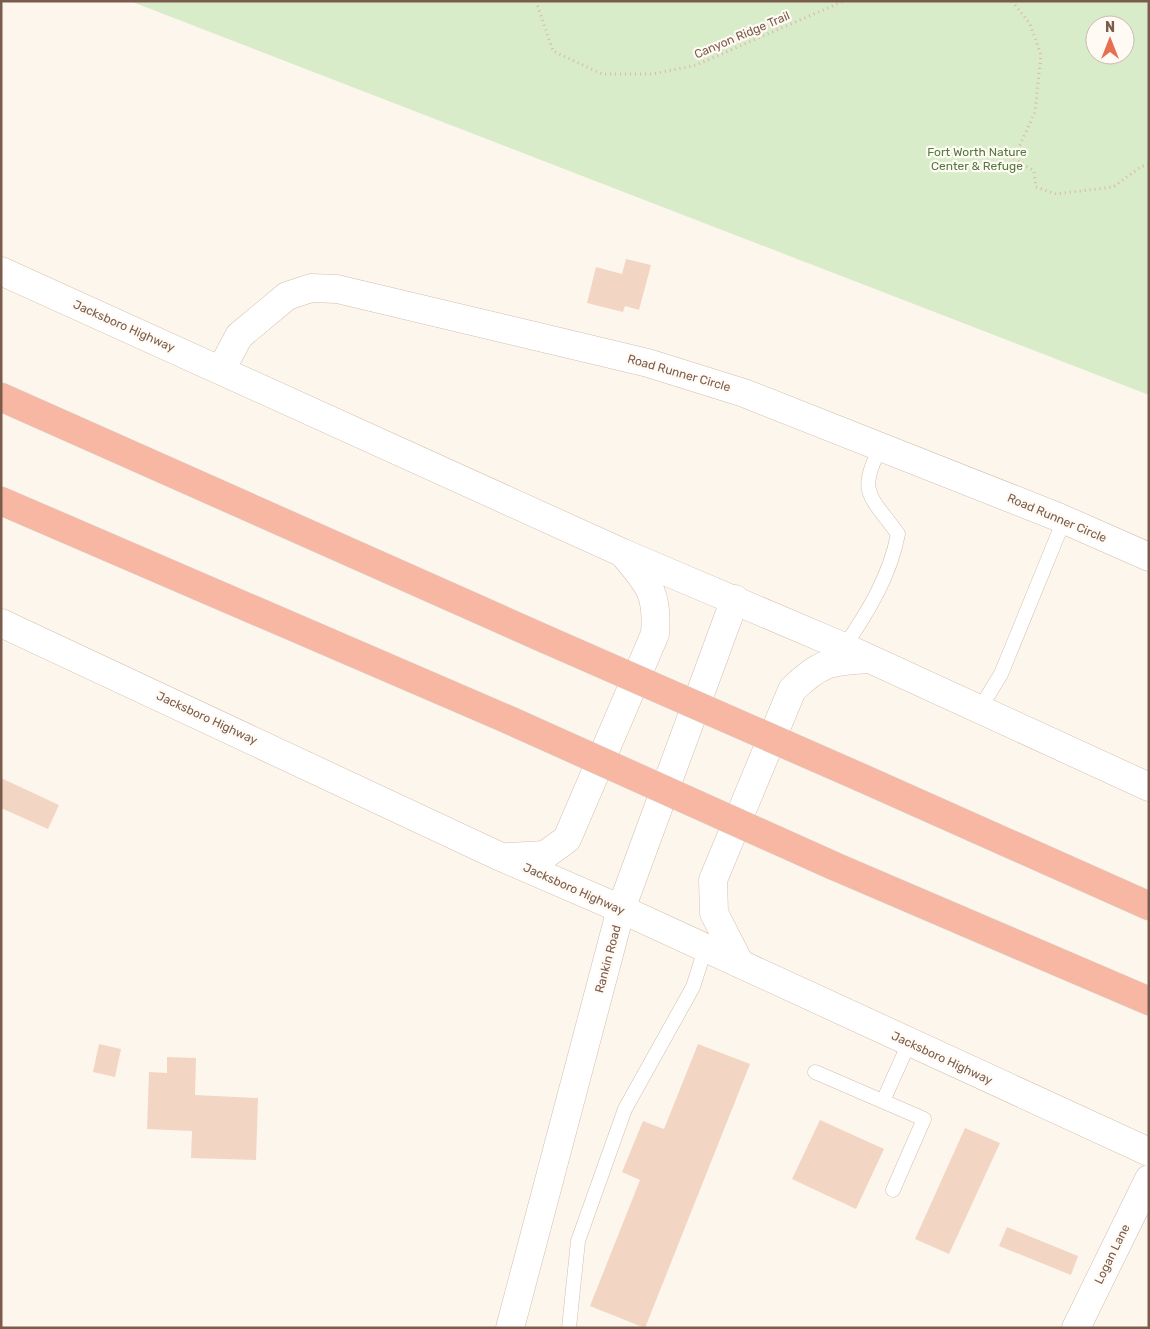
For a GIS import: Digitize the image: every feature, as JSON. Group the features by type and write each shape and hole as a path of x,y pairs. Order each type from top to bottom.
{"highway":[{"path":"1,397 1149,906"},
{"path":"1,501 509,720 834,866 1149,1001"}],"main road":[{"name":"Jacksboro Highway","path":"1,271 623,553 735,599 1149,787"},
{"name":"Road Runner Circle","path":"220,370 239,336 287,296 312,288 337,289 648,363 744,393 1064,520 1149,557"},
{"path":"502,857 544,856 567,839 655,634 657,611 649,584 623,553"},
{"name":"Rankin Road","path":"510,1328 621,909 735,599"},
{"name":"Jacksboro Highway","path":"1,623 502,857 621,909 1149,1152"},
{"path":"740,964 714,913 713,880 792,690 810,672 834,661 869,659"},
{"name":"Logan Lane","path":"1076,1328 1149,1179"}],"lane":[{"path":"844,648 875,597 894,555 898,534 871,499 868,481 872,463 882,447"},
{"path":"979,710 1002,674 1064,520"},
{"path":"570,1328 578,1241 625,1109 693,987 706,949"},
{"path":"883,1101 909,1043"},
{"path":"815,1072 924,1119 893,1190"}],"path":[{"name":"Canyon Ridge Trail","path":"536,1 553,52 602,74 653,74 696,65 844,1"},
{"path":"1012,1 1030,24 1041,55 1035,112 1014,158 1034,171 1036,187 1056,194 1113,187 1142,166 1149,165"}],"green space":[{"name":"Fort Worth Nature Center & Refuge","path":"130,1 1149,1 1149,395"}],"building":[{"path":"626,259 651,265 639,310 625,306 623,312 587,303 596,267 622,274"},
{"path":"1,778 59,805 48,829 1,808"},
{"path":"99,1044 121,1049 115,1077 93,1072"},
{"path":"698,1044 750,1064 645,1328 590,1306 640,1180 622,1172 643,1121 664,1129"},
{"path":"167,1057 196,1058 195,1095 258,1098 256,1160 191,1158 192,1131 147,1129 149,1072 167,1073"},
{"path":"820,1120 884,1149 856,1209 792,1179"},
{"path":"965,1128 1000,1143 949,1254 915,1239"},
{"path":"1007,1227 1078,1256 1071,1275 999,1246"}]}
